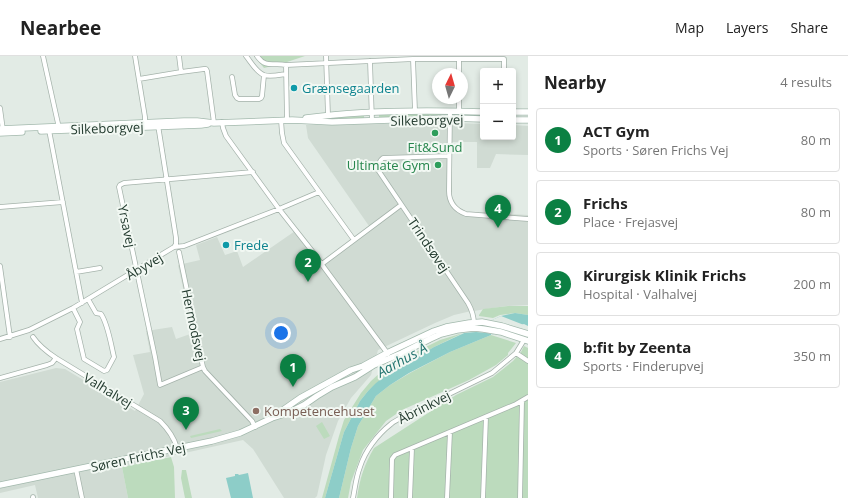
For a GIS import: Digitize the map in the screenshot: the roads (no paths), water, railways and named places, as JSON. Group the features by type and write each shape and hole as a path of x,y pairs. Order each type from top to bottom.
{"street":[{"path":"43,56 59,128"},
{"path":"135,56 145,125"},
{"path":"179,56 181,72"},
{"path":"246,56 258,71 264,75 286,74"},
{"path":"257,56 263,63 266,64 280,63 286,65 453,57 504,59 504,68"},
{"path":"326,56 328,115"},
{"path":"459,58 459,68"},
{"name":"Silkeborgvej","path":"413,59 415,111"},
{"name":"Silkeborgvej","path":"370,61 372,121"},
{"path":"286,65 287,120 282,133 284,142 354,240"},
{"path":"139,79 204,69 207,71 214,123"},
{"path":"232,77 235,95 237,98 259,99 262,97 264,75"},
{"name":"Silkeborgvej","path":"459,104 459,111"},
{"path":"0,108 2,131"},
{"name":"Silkeborgvej","path":"287,120 328,115 415,111 480,112"},
{"path":"450,111 449,196 453,206 457,210 466,214 528,219"},
{"path":"516,112 528,112"},
{"name":"Silkeborgvej","path":"2,131 158,124 200,125 222,122 287,120 332,122 450,118 480,119"},
{"path":"516,120 528,120"},
{"path":"222,122 226,136 388,355"},
{"name":"Åbyvej","path":"0,339 29,330 73,308 174,247 176,244 176,238 158,124"},
{"name":"Silkeborgvej","path":"2,131 50,130 59,128"},
{"path":"50,130 82,303"},
{"name":"Trindsøvej","path":"449,156 383,158 378,163 378,170 472,309 474,325"},
{"path":"167,180 253,172"},
{"name":"Yrsavej","path":"167,180 124,183 119,187 160,385 203,367"},
{"path":"174,247 184,246 319,192"},
{"path":"0,208 63,202"},
{"path":"322,264 401,205"},
{"name":"Hermodsvej","path":"179,252 203,367 205,371 252,421 255,427"},
{"path":"0,266 10,337"},
{"path":"76,272 100,268"},
{"path":"73,308 80,322 77,329 84,359 104,371 107,370 114,357 112,346 104,318 101,314 96,313 88,299"},
{"name":"Søren Frichs Vej","path":"0,485 222,439 240,433 304,405 332,387 354,377 388,355 406,351 430,338 441,334 486,322 528,334"},
{"name":"Søren Frichs Vej","path":"474,325 526,340"},
{"name":"Valhalvej","path":"33,337 45,351 156,418 170,431 177,448"},
{"name":"Åbrinkvej","path":"353,498 360,467 368,449 391,424 492,373 516,353 526,340"},
{"path":"516,353 528,361"},
{"path":"0,378 47,365 52,363 56,358"},
{"path":"391,498 392,459 395,455 486,417 528,397"},
{"path":"520,498 522,401"},
{"path":"483,498 486,417"},
{"path":"447,498 450,432"},
{"path":"410,498 412,448"},
{"path":"76,469 82,498"}],"water":[{"path":"515,313 528,315 528,326 524,324 491,335 450,352 409,373 376,396 358,426 339,498 325,498 344,432 360,401 376,383 385,376 434,347 501,316"},
{"path":"248,473 253,498 231,498 226,478 235,476 235,474 239,475"}],"place":[{"name":"Grænsegaarden","path":"294,88"},
{"name":"Fit&Sund","path":"435,133"},
{"name":"Ultimate Gym","path":"438,165"},
{"name":"b:fit by Zeenta","path":"498,228"},
{"name":"Frede","path":"226,245"},
{"name":"Frichs","path":"308,282"},
{"name":"ACT Gym","path":"293,387"},
{"name":"Kompetencehuset","path":"256,411"},
{"name":"Kirurgisk Klinik Frichs","path":"186,430"}],"water label":[{"name":"Aarhus Å","path":"402,360"}]}
